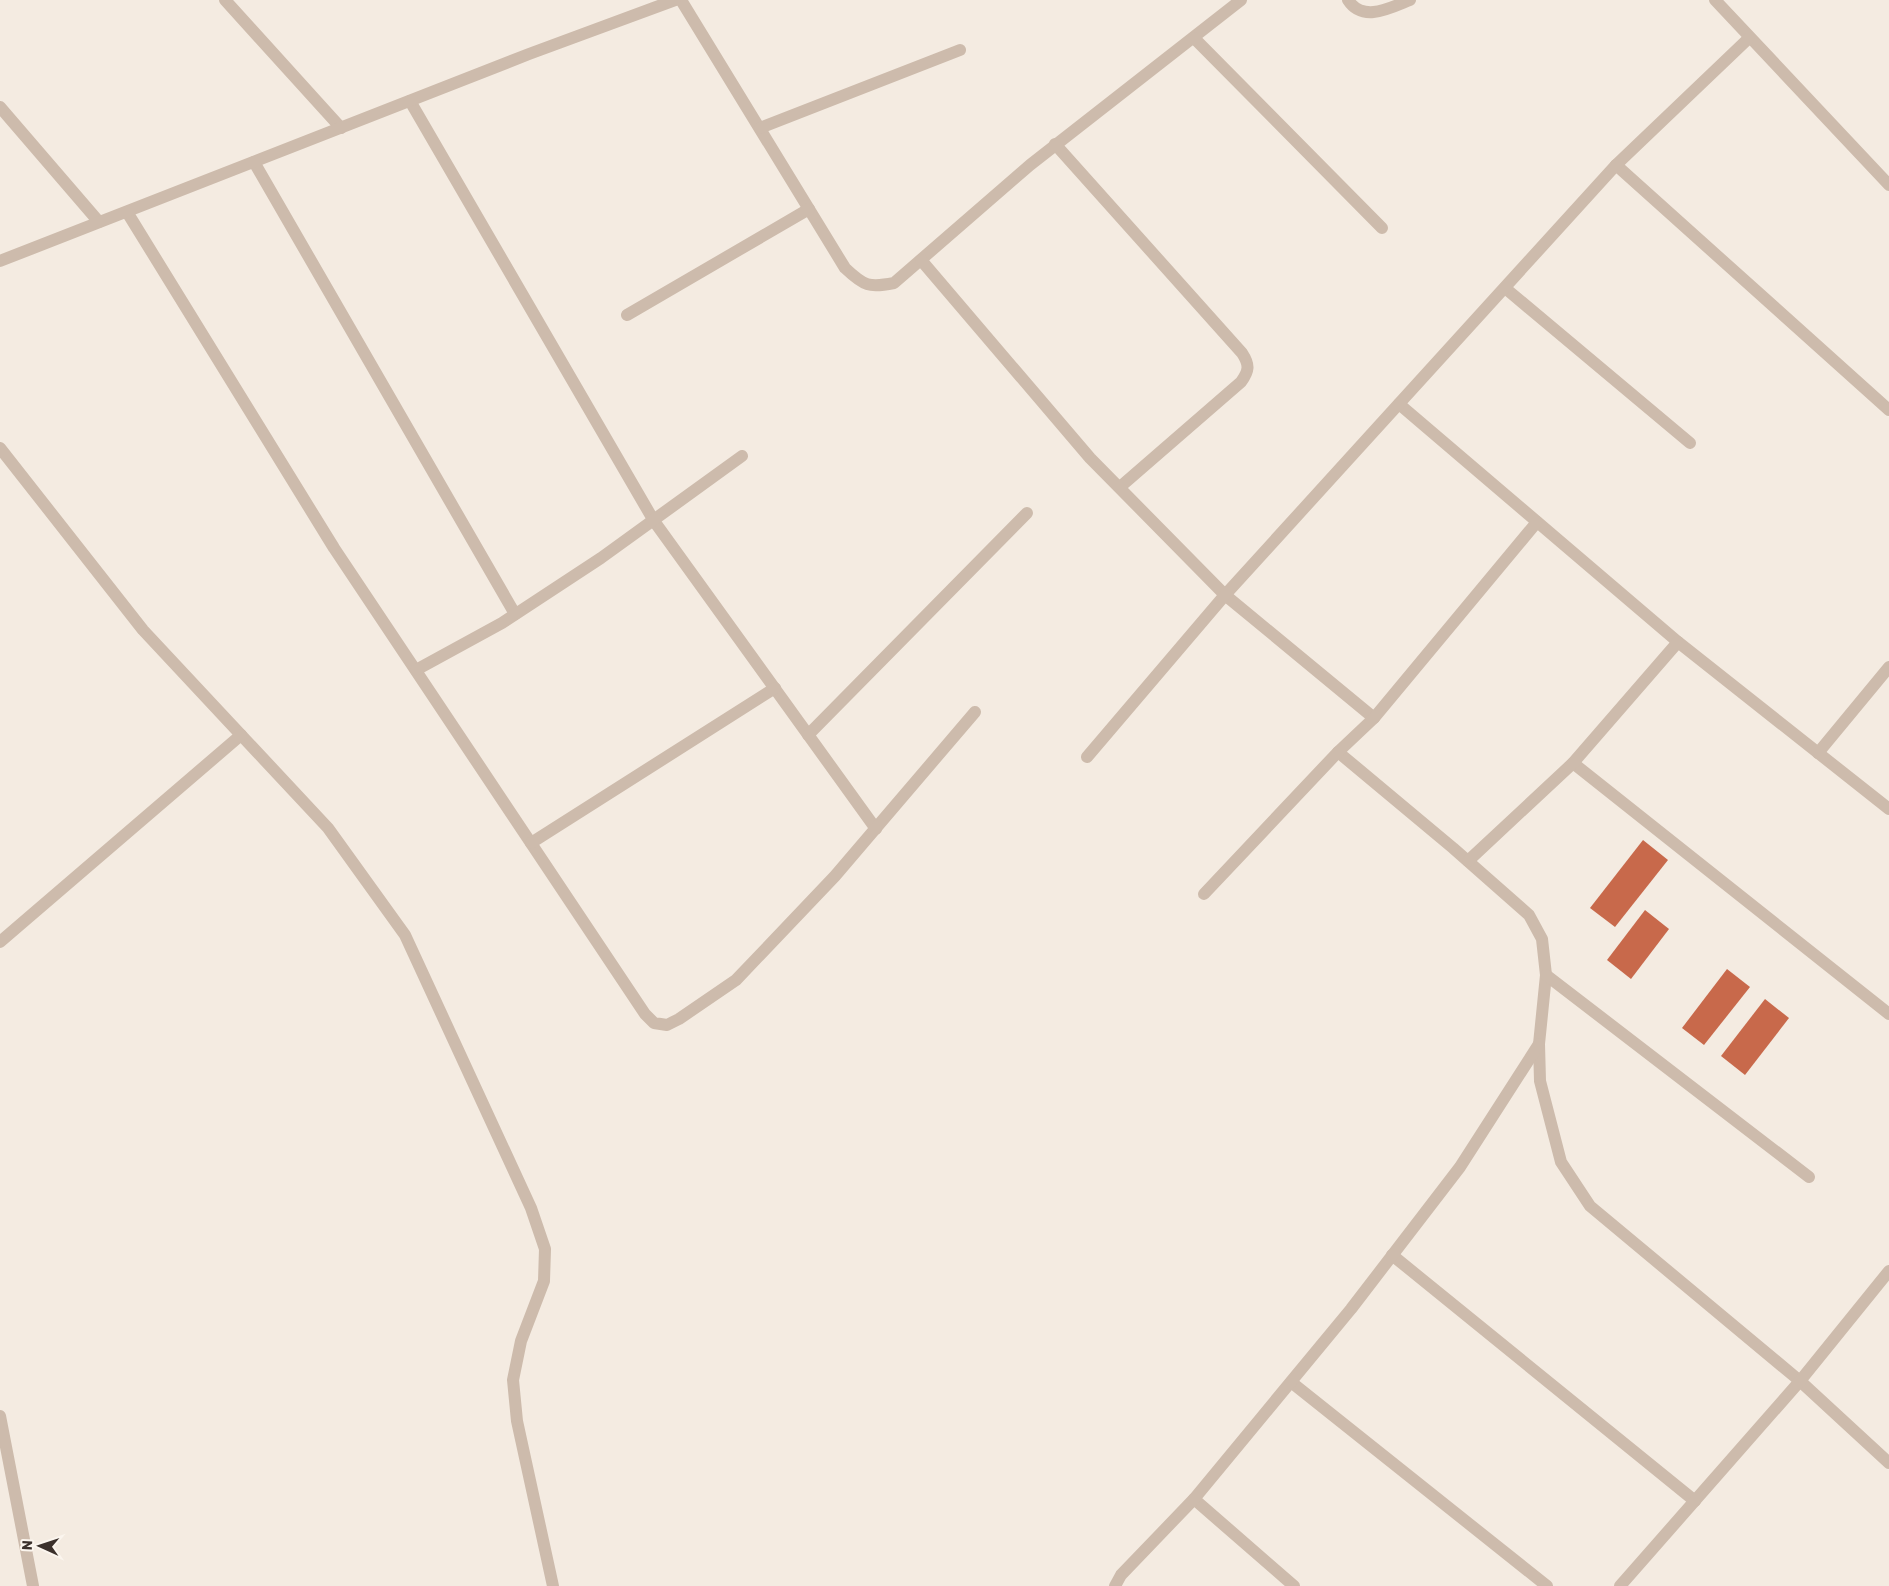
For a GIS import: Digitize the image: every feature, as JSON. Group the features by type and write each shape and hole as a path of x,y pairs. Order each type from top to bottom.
{"street":[{"path":"225,0 341,128"},
{"path":"0,262 410,101 675,0"},
{"path":"681,0 846,268 859,280 874,287 894,283 1056,144 1241,0"},
{"path":"1348,0 1351,5 1360,11 1372,12 1385,11 1410,0"},
{"path":"1715,0 1889,185"},
{"path":"1194,38 1382,228"},
{"path":"1087,757 1225,595 1616,165 1749,38"},
{"path":"760,128 960,50"},
{"path":"410,101 654,521 876,828"},
{"path":"0,107 99,222"},
{"path":"1056,144 1242,353 1248,363 1248,373 1241,382 1120,487"},
{"path":"254,162 515,614"},
{"path":"1616,165 1889,410"},
{"path":"627,315 809,209"},
{"path":"127,212 334,548 645,1014 654,1023 667,1025 679,1019 736,980 835,876 975,712"},
{"path":"921,260 1090,458 1225,595 1374,718"},
{"path":"1504,288 1690,443"},
{"path":"1399,404 1678,642 1889,809"},
{"path":"0,448 143,630 328,828 405,935 530,1208 546,1249 544,1281 521,1341 513,1380 518,1421 553,1586"},
{"path":"416,670 515,614 654,521 742,456"},
{"path":"808,735 1027,513"},
{"path":"1204,894 1338,752 1374,718 1537,522"},
{"path":"1468,861 1573,764 1678,642"},
{"path":"1818,753 1889,667"},
{"path":"531,843 775,688"},
{"path":"0,942 241,734"},
{"path":"1338,752 1529,915 1542,939 1546,975 1539,1044 1540,1081 1561,1162 1590,1206 1800,1381 1889,1464"},
{"path":"1573,764 1889,1014"},
{"path":"1546,975 1809,1177"},
{"path":"1115,1586 1121,1575 1194,1499 1352,1309 1460,1167 1539,1044"},
{"path":"1392,1256 1694,1501"},
{"path":"1620,1586 1800,1381 1889,1271"},
{"path":"1290,1382 1547,1586"},
{"path":"0,1416 33,1586"},
{"path":"1194,1499 1294,1586"}],"building":[{"path":"1643,840 1668,860 1615,927 1590,908"},
{"path":"1645,910 1669,929 1631,979 1607,960"},
{"path":"1727,969 1750,987 1704,1045 1682,1028"},
{"path":"1765,999 1789,1018 1745,1075 1721,1056"}]}
